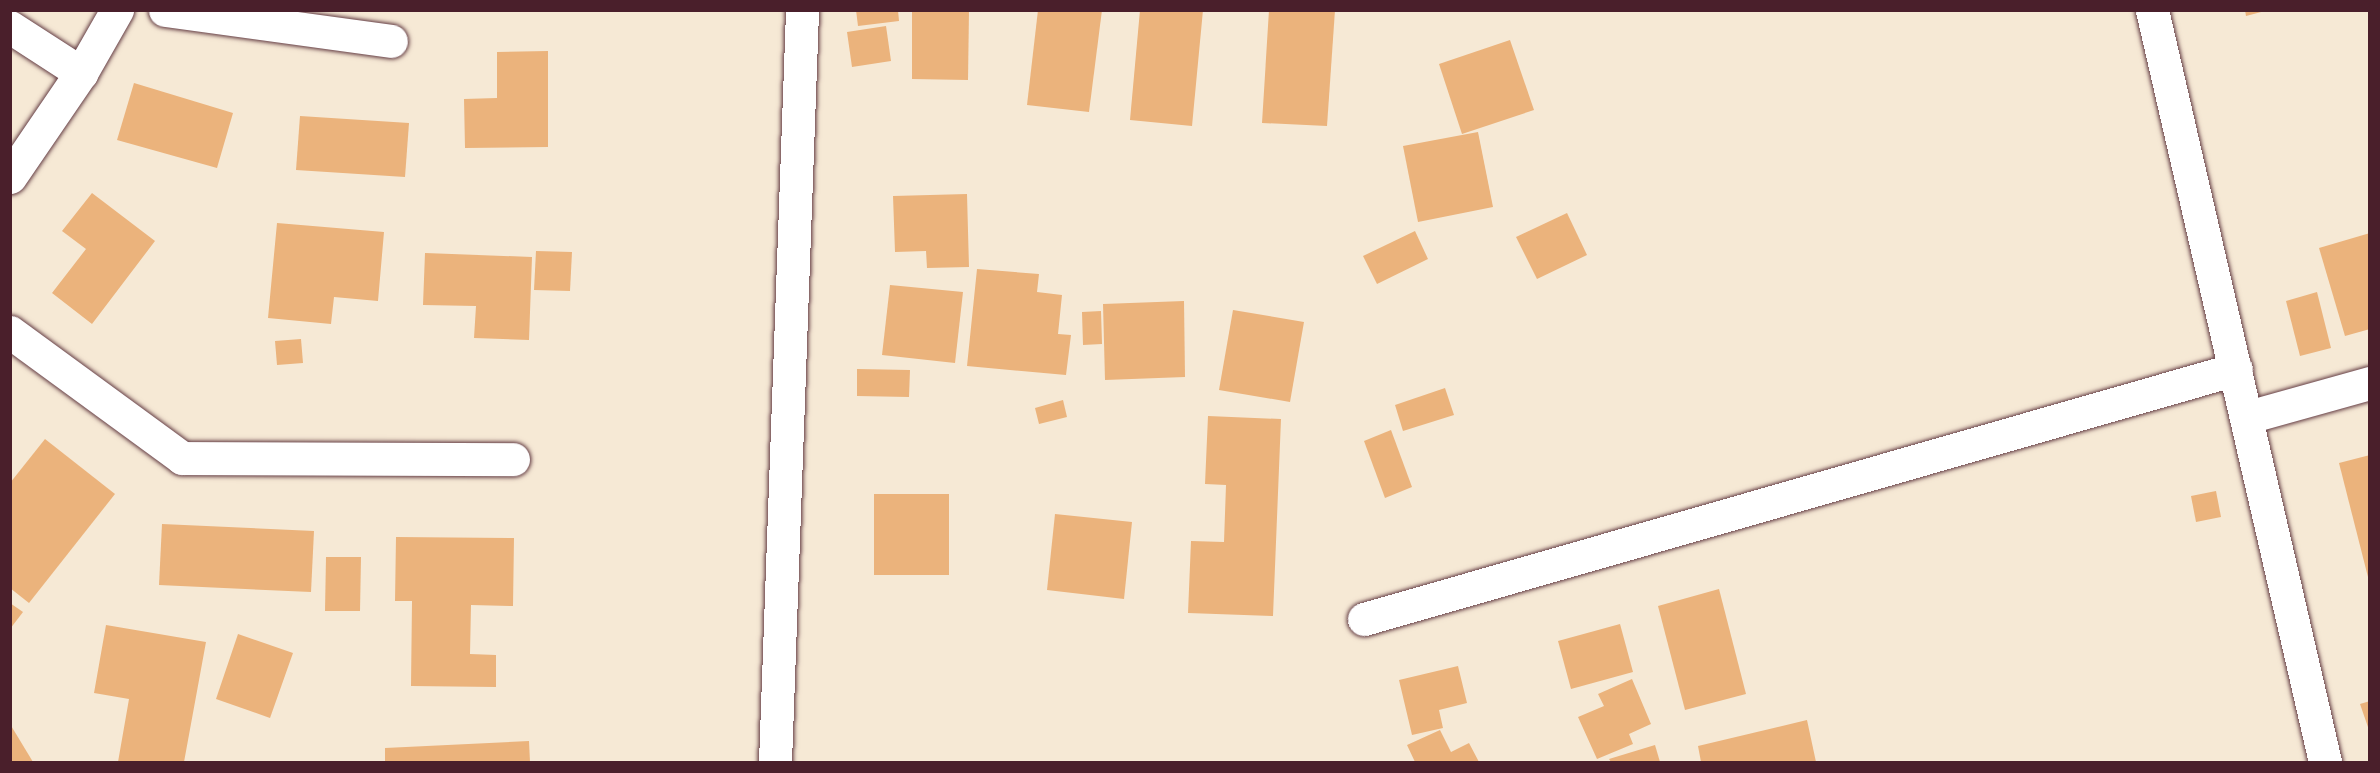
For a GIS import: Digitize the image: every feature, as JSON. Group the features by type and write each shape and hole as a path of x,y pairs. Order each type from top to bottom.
{"street":[{"path":"10,177 81,73 117,10"},
{"path":"165,10 391,40"},
{"path":"775,762 802,10"},
{"path":"2152,10 2248,417 2325,762"},
{"path":"10,27 81,73"},
{"path":"10,332 182,458 513,459"},
{"path":"1364,619 2236,369"},
{"path":"2248,417 2370,383"}],"building":[{"path":"856,10 898,10 899,21 858,26"},
{"path":"912,10 969,10 968,80 912,79"},
{"path":"1038,10 1102,10 1089,112 1027,105"},
{"path":"1140,10 1203,10 1192,126 1130,120"},
{"path":"1269,10 1335,10 1327,126 1262,123"},
{"path":"2245,10 2264,10 2265,11 2246,16"},
{"path":"886,26 891,61 852,67 847,32"},
{"path":"1510,40 1534,110 1462,134 1439,64"},
{"path":"548,51 548,147 465,148 464,99 497,98 497,52"},
{"path":"134,83 233,113 217,168 117,140"},
{"path":"300,116 409,123 405,177 296,170"},
{"path":"1478,132 1493,207 1418,222 1403,146"},
{"path":"92,193 155,241 92,324 52,293 86,249 62,231"},
{"path":"967,194 969,267 927,268 926,251 895,252 893,196"},
{"path":"1567,213 1587,255 1537,279 1516,237"},
{"path":"277,223 384,232 378,301 334,297 331,324 268,318"},
{"path":"1415,231 1428,259 1377,284 1363,256"},
{"path":"2370,233 2370,329 2345,336 2319,248"},
{"path":"536,251 572,252 570,291 534,290"},
{"path":"425,253 532,257 529,340 474,338 476,306 423,305"},
{"path":"977,269 1039,274 1037,292 1062,295 1058,334 1071,335 1066,375 967,366"},
{"path":"890,285 963,292 955,363 882,355"},
{"path":"2317,292 2331,348 2300,356 2286,301"},
{"path":"1184,301 1185,377 1105,380 1103,304"},
{"path":"1233,310 1304,322 1290,402 1219,390"},
{"path":"1101,311 1102,344 1083,345 1082,312"},
{"path":"301,339 303,363 277,365 275,341"},
{"path":"857,369 910,370 909,397 857,396"},
{"path":"1445,388 1454,415 1403,431 1395,405"},
{"path":"1063,400 1067,417 1039,424 1035,408"},
{"path":"1208,416 1281,419 1273,616 1188,613 1191,541 1224,542 1226,485 1205,484"},
{"path":"1391,430 1412,487 1385,498 1364,441"},
{"path":"45,439 115,494 29,603 10,588 10,483"},
{"path":"2370,455 2370,581 2369,581 2339,463"},
{"path":"2216,491 2221,517 2196,522 2191,496"},
{"path":"874,494 949,494 949,575 874,575"},
{"path":"1055,514 1132,522 1124,599 1047,590"},
{"path":"162,524 314,531 311,592 159,585"},
{"path":"396,537 514,538 513,606 471,605 470,654 496,655 496,687 411,686 412,601 395,601"},
{"path":"326,557 361,557 360,611 325,611"},
{"path":"1719,589 1746,694 1685,710 1658,606"},
{"path":"10,603 23,612 10,629"},
{"path":"1620,624 1633,672 1571,689 1558,641"},
{"path":"106,625 206,642 184,762 118,762 129,699 94,693"},
{"path":"238,634 293,653 270,718 216,699"},
{"path":"1458,666 1467,703 1439,710 1443,728 1412,735 1399,680"},
{"path":"1632,679 1651,724 1629,734 1633,744 1597,759 1578,717 1604,706 1598,694"},
{"path":"2370,701 2370,730 2369,730 2360,704"},
{"path":"1807,720 1816,762 1701,762 1698,746"},
{"path":"10,724 33,762 10,762"},
{"path":"1440,730 1451,752 1469,743 1479,762 1415,762 1407,745"},
{"path":"529,741 530,762 385,762 385,748"},
{"path":"1655,745 1660,762 1611,762 1609,759"}]}
